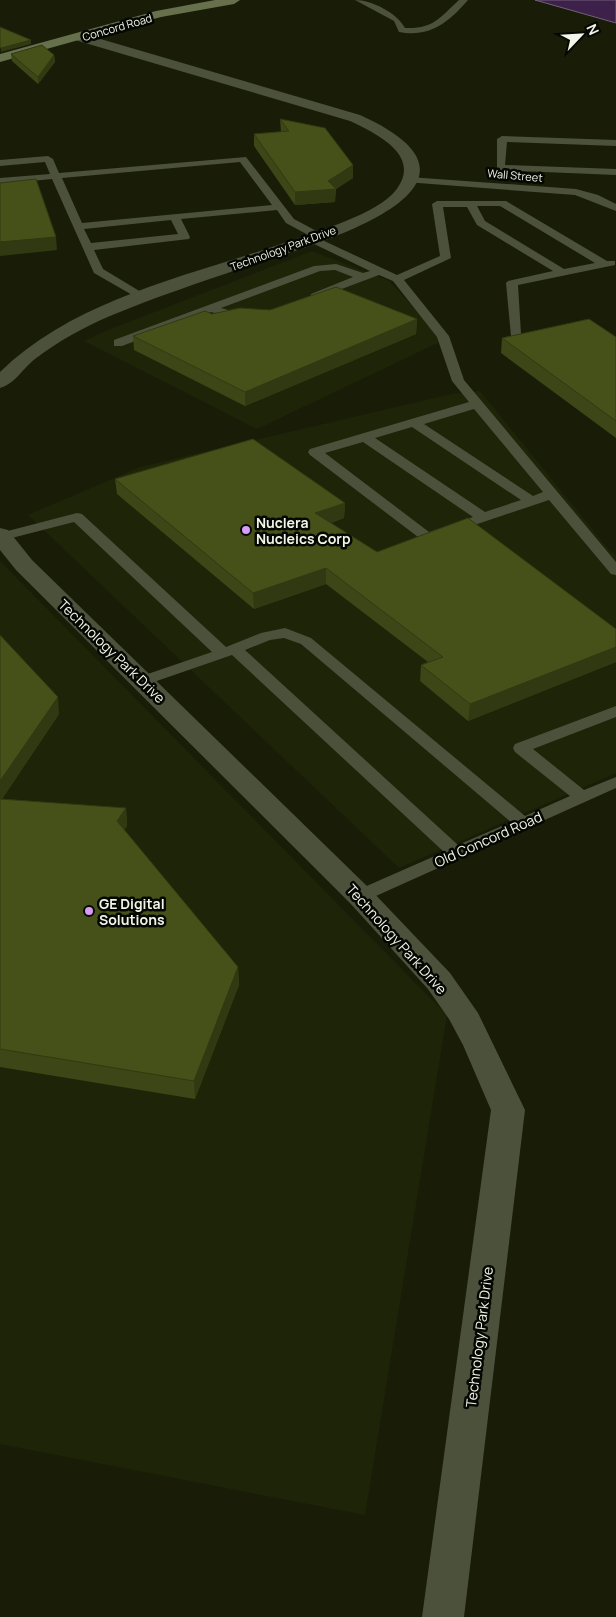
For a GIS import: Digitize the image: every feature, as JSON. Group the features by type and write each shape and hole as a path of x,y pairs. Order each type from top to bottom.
{"main road":[{"name":"Concord Road","path":"0,58 160,14 234,0"}],"street":[{"path":"80,37 336,112 374,126 387,132 407,152 411,169 409,180"},
{"name":"Technology Park Drive","path":"0,382 27,356 58,336 145,298 315,238 388,204 402,193 409,180"},
{"name":"Technology Park Drive","path":"1,536 24,565 360,896 439,981 462,1013 479,1045 508,1110 444,1617"}],"lane":[{"path":"359,0 397,20 402,30 422,32 434,29 464,0"},
{"path":"616,143 502,139 500,168 616,172"},
{"path":"0,163 48,159 98,270 145,298"},
{"path":"0,181 243,159 290,221 315,238 397,279 443,336 458,380 616,571"},
{"name":"Wall Street","path":"409,180 567,192 594,197 616,208"},
{"path":"594,197 616,194"},
{"path":"470,203 481,223 563,273"},
{"path":"397,279 446,258 437,204 502,203 611,263"},
{"path":"78,226 280,207"},
{"path":"87,247 185,237 174,217"},
{"path":"514,334 512,283 611,263"},
{"path":"118,343 318,268 336,267 362,277"},
{"path":"301,301 379,271"},
{"path":"210,308 244,318 259,316"},
{"path":"477,404 315,452 427,537 552,494"},
{"path":"414,422 532,501"},
{"path":"364,437 484,518"},
{"path":"1,536 77,518 456,854"},
{"path":"142,680 229,651 266,636 285,633 306,640 523,824"},
{"path":"583,797 521,748 616,711"},
{"name":"Old Concord Road","path":"360,896 616,782"}],"shaded area":[{"path":"535,0 616,0 616,23"},
{"path":"312,251 389,281 444,340 257,429 84,341 108,330"},
{"path":"480,391 610,551 616,555 616,773 399,868 28,515 140,467 452,394"},
{"path":"0,561 447,1015 365,1515 0,1444"}],"building":[{"path":"0,27 31,40 0,48"},
{"path":"42,45 54,55 38,77 11,54"},
{"path":"280,119 325,128 353,165 328,181 336,189 295,192 254,134 289,131"},
{"path":"36,179 56,237 0,242 0,183"},
{"path":"336,287 417,319 245,392 133,336 205,311 212,314 240,308 270,310"},
{"path":"589,319 616,337 616,421 502,338"},
{"path":"253,439 345,503 315,513 377,552 468,518 616,629 616,647 470,704 421,665 443,657 326,568 253,593 115,479"},
{"path":"0,635 58,697 0,781"},
{"name":"GE Digital Solutions","path":"0,799 126,808 117,821 238,967 194,1081 0,1049"}],"place":[{"name":"Nuclera Nucleics Corp","path":"246,530"},
{"name":"GE Digital Solutions","path":"89,911"}]}
